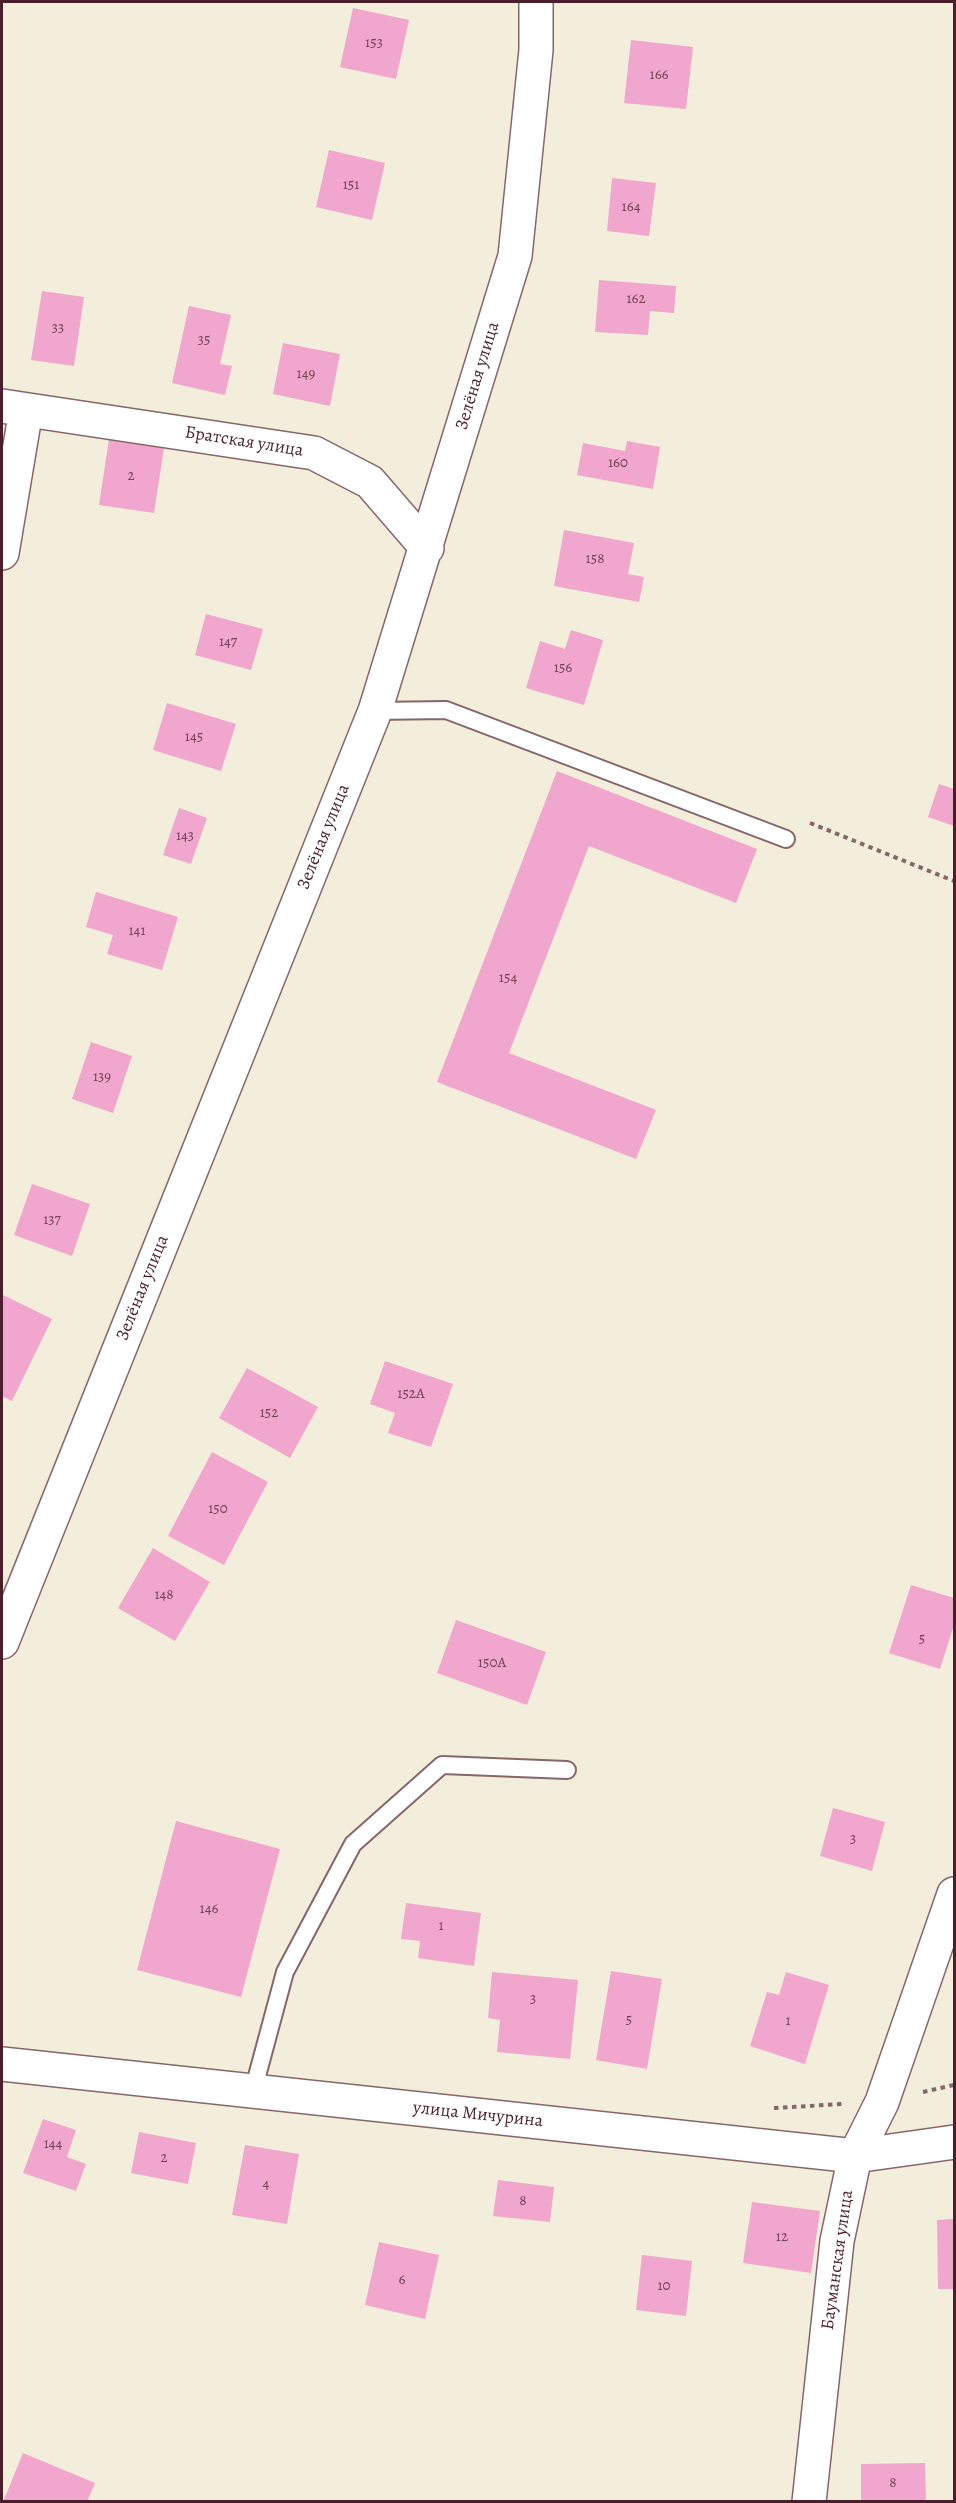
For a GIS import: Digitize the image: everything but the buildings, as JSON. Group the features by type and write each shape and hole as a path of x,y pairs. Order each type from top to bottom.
{"street":[{"name":"Зелёная улица","path":"2,1642 375,711 515,256 536,50 536,2"},
{"name":"Братская улица","path":"2,553 14,408 314,453 370,482 427,548"},
{"name":"Бауманская улица","path":"809,2502 837,2241 855,2156 882,2102 954,1894"},
{"name":"улица Мичурина","path":"2,2064 855,2156 954,2142"}],"lane":[{"path":"375,711 446,710 786,839"},
{"path":"253,2091 285,1972 353,1844 442,1765 567,1770"}],"path":[{"path":"786,839 798,818 954,881"}]}
